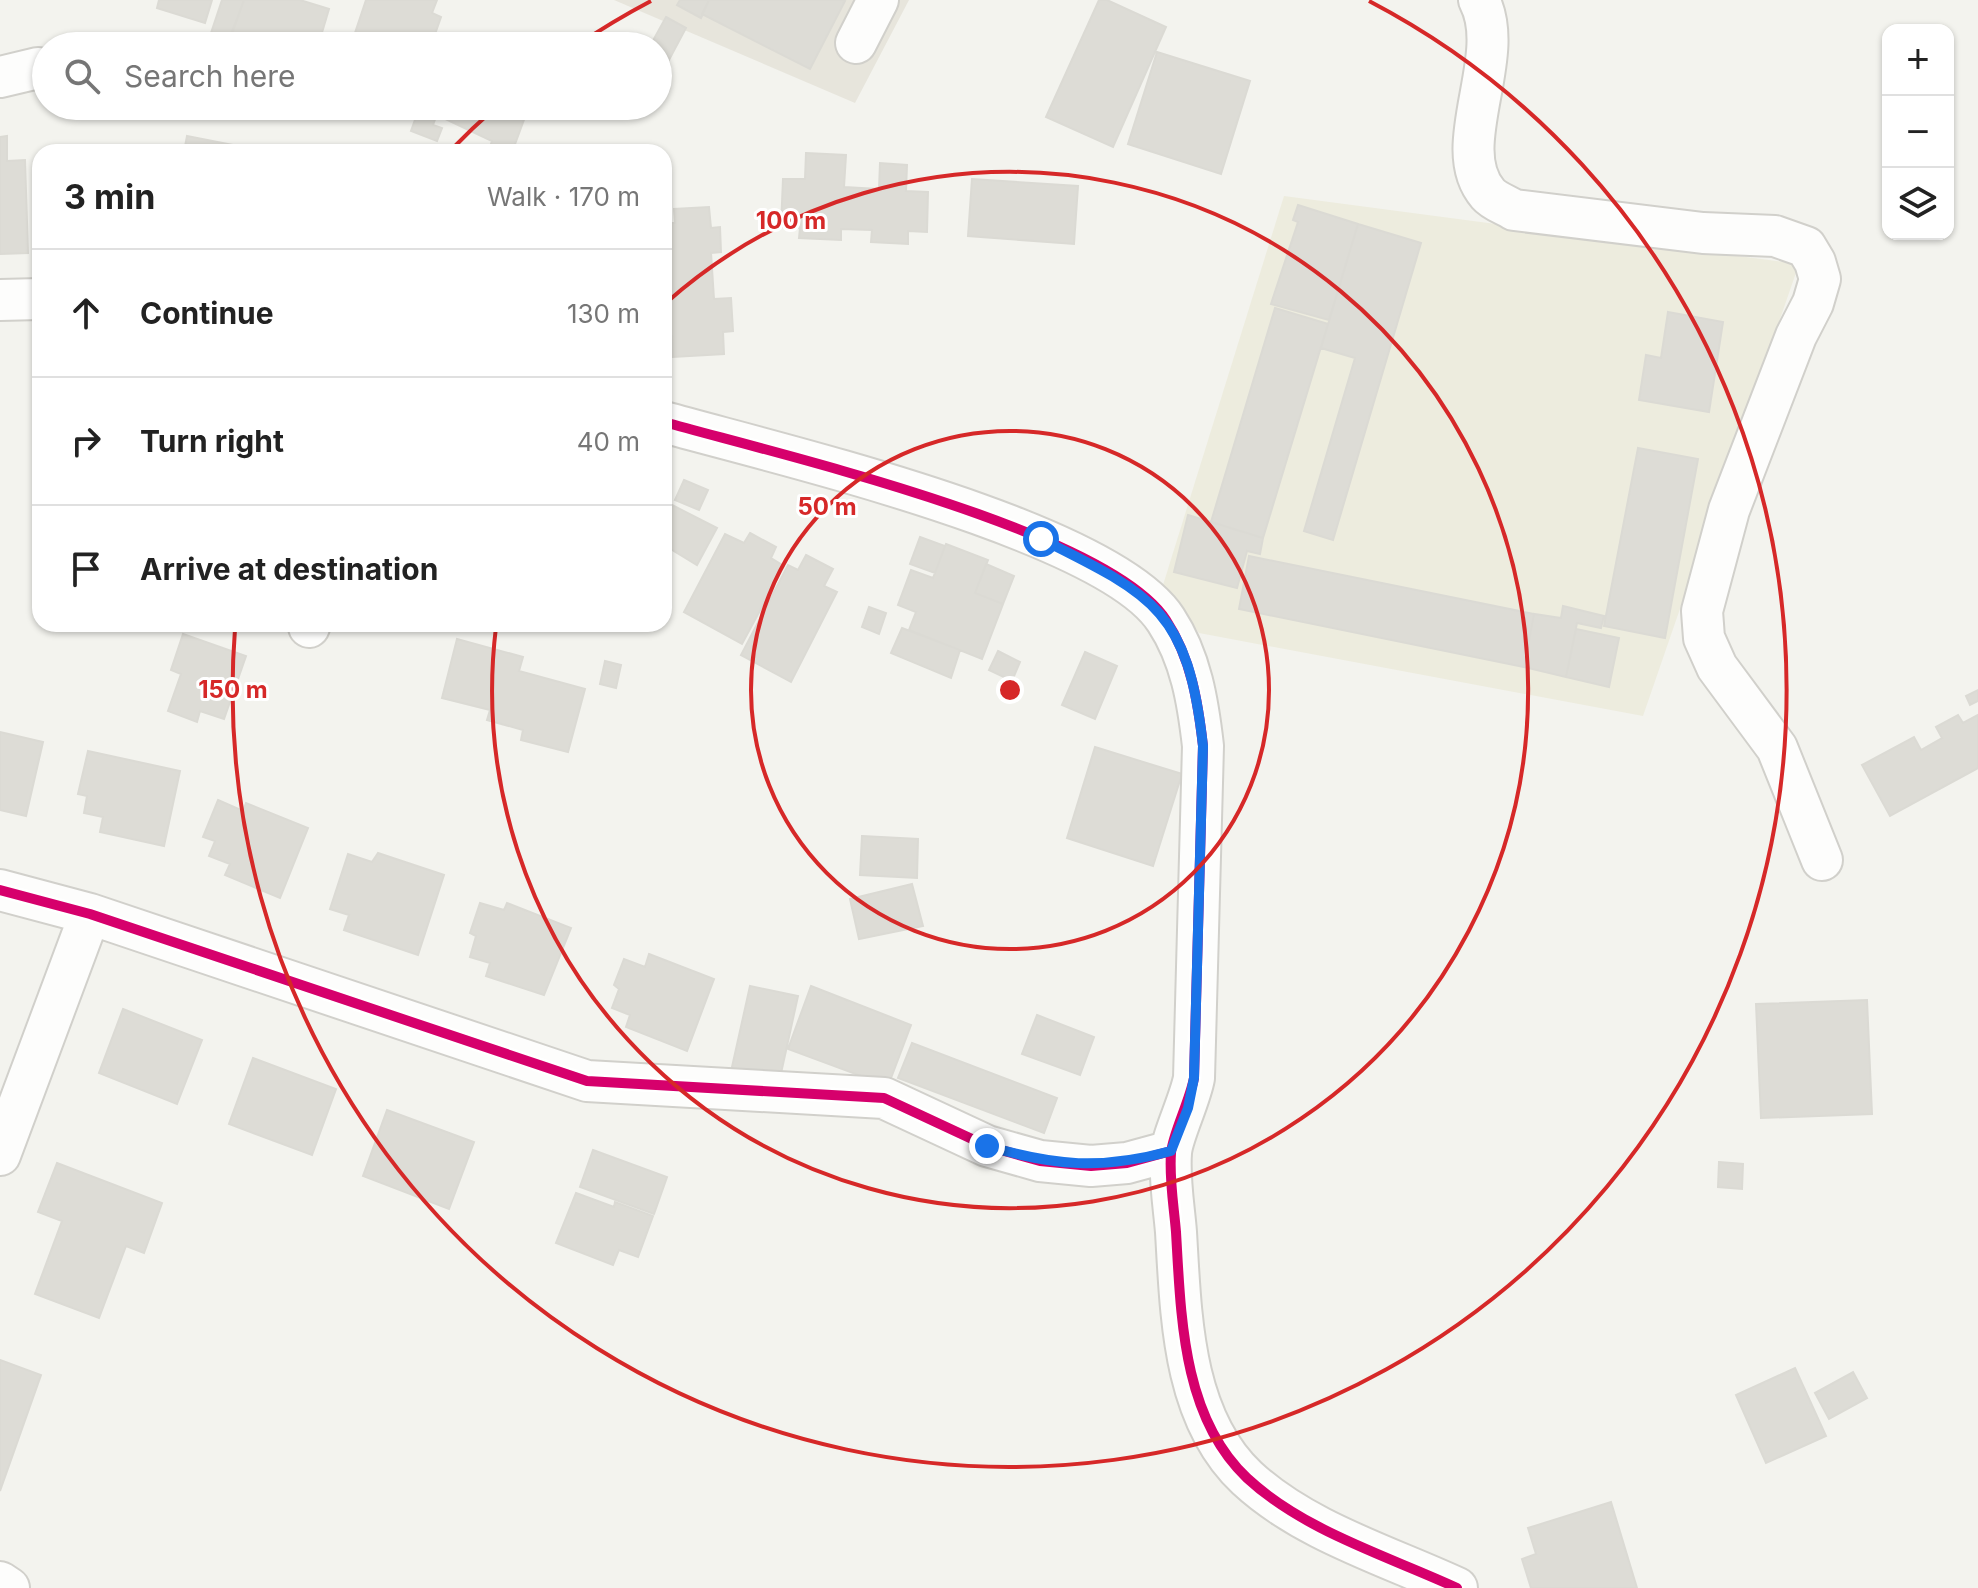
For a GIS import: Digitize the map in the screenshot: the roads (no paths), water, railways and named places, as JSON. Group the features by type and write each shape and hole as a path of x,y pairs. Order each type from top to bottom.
{"street":[{"path":"856,43 878,0"},
{"path":"1479,0 1489,32 1474,143 1477,175 1489,195 1514,210 1703,233 1775,236 1806,247 1815,262 1820,279 1813,303 1791,349 1729,510 1702,611 1704,638 1717,667 1777,748 1822,860"},
{"path":"0,77 32,69"},
{"path":"0,300 32,299"},
{"path":"672,424 934,499 1041,539 1141,593 1166,618 1186,657 1198,702 1203,746 1194,1078 1188,1108 1171,1151 1181,1308 1188,1361 1202,1408 1225,1451 1246,1477 1306,1519 1457,1588"},
{"path":"0,890 90,914 587,1081 884,1098 987,1146 1040,1161 1091,1166 1127,1163 1171,1151"},
{"path":"0,1155 90,914"},
{"path":"0,1582 9,1588"}]}
